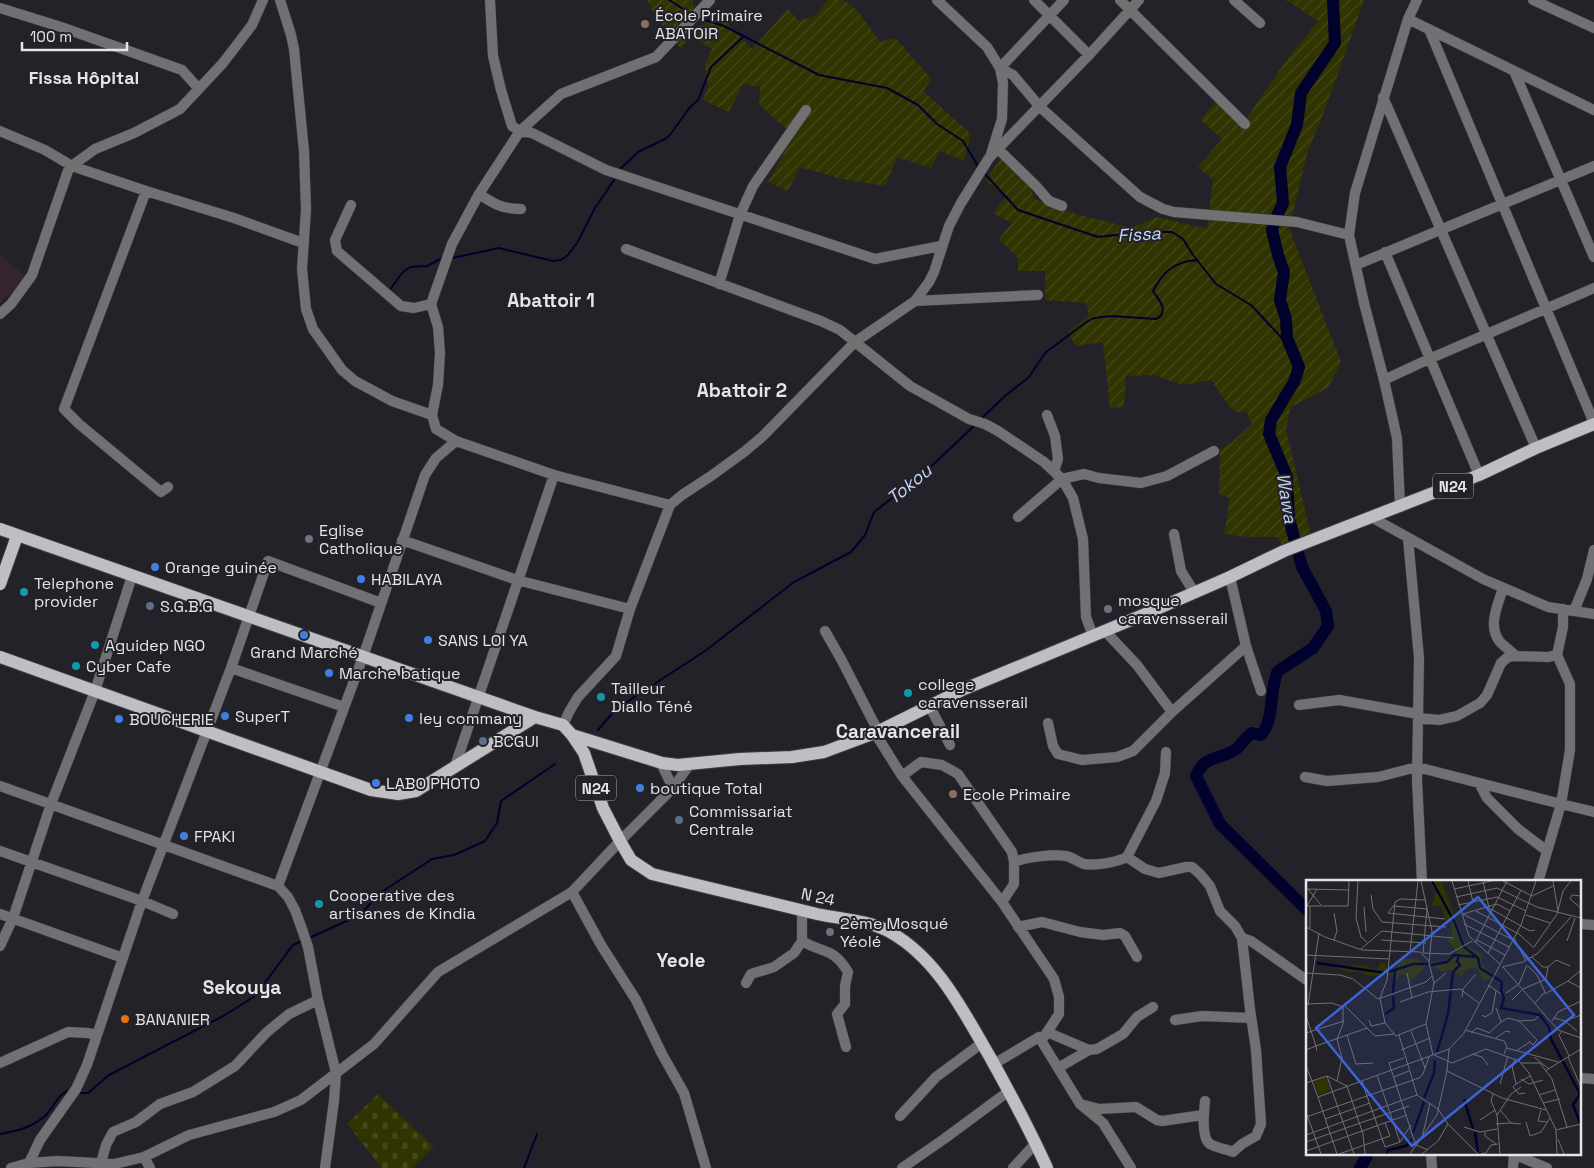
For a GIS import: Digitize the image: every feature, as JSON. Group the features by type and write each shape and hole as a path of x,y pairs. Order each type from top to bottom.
{"main road":[{"name":"N24","path":"567,730 661,763 684,765 740,759 792,757 824,752 877,732 962,690 1105,631 1230,577 1284,551 1479,475 1594,423"},
{"path":"0,529 363,656 567,730"},
{"path":"0,584 17,536"},
{"path":"0,657 371,790 398,794 416,791 535,717"},
{"name":"N24","path":"567,730 584,753 603,808 620,841"},
{"name":"N 24","path":"620,841 631,860 652,874 802,910 866,923 888,931 909,944 946,984 994,1064 1036,1143 1047,1168"}],"street":[{"path":"0,314 12,304 32,275 69,168 95,149 134,133 180,109 223,63 252,26 263,0"},
{"path":"280,0 294,48 304,151 306,210 302,269 306,309 313,329 342,370 355,381 392,400 432,415"},
{"path":"490,0 494,56 501,90 512,126 520,131 532,133 606,170 875,259 941,246"},
{"path":"670,505 554,475 456,441 436,429 432,415 438,385 440,353 438,327 431,304 452,244 479,194 520,131 561,94 656,56 710,0"},
{"path":"937,0 987,47 1000,68 1003,83 1002,119 989,158"},
{"path":"1034,0 1090,55"},
{"path":"1000,68 1064,0"},
{"path":"1120,0 1245,124"},
{"path":"567,730 569,712 578,697 616,656 630,609 670,505 744,452 763,436 855,342 914,301 929,282 949,226 961,202 989,158 1090,55 1139,0"},
{"path":"1234,0 1260,22"},
{"path":"1400,507 1397,438 1349,235 1355,192 1408,19 1417,0"},
{"path":"1538,1 1594,28"},
{"path":"0,8 61,27 182,70 198,89"},
{"path":"1408,19 1594,110"},
{"path":"1429,29 1594,423"},
{"path":"1000,68 1013,75 1040,106 1140,197 1163,210 1309,224 1349,235"},
{"path":"1514,71 1594,257"},
{"path":"1383,97 1536,448"},
{"path":"719,284 740,215 753,186 806,110"},
{"path":"0,131 45,150 72,166 234,218 303,243"},
{"path":"998,149 1049,201 1062,206"},
{"path":"1356,265 1594,166"},
{"path":"146,191 64,409 79,424 161,492 168,487"},
{"path":"479,194 506,209 521,209"},
{"path":"351,205 335,240 337,251 401,306 414,308 431,304"},
{"path":"626,249 821,320 840,330 910,386 969,419 998,431 1044,462 1062,479 1073,498 1083,539 1086,617 1093,636"},
{"path":"1385,252 1479,475"},
{"path":"1384,380 1594,288"},
{"path":"914,301 1038,295"},
{"path":"1047,415 1055,436 1058,459 1054,471"},
{"path":"278,886 363,656 425,475 436,458 456,441"},
{"path":"1018,517 1062,479 1084,474 1099,478 1141,483 1167,476 1214,451"},
{"path":"455,766 554,475"},
{"path":"1370,517 1503,588 1548,606 1594,614"},
{"path":"1174,534 1181,571 1194,592"},
{"path":"1408,538 1418,658 1417,767 1422,880"},
{"path":"402,540 517,580 630,609"},
{"path":"1539,880 1560,804 1570,750 1570,684 1557,654 1569,610 1587,580 1594,550"},
{"path":"21,1166 76,1089 87,1065 142,901 231,668 268,561 381,603"},
{"path":"0,946 12,918 51,804 96,691 132,576"},
{"path":"1230,577 1246,646 1262,691"},
{"path":"1503,588 1494,618 1494,629 1499,641 1516,656"},
{"path":"825,631 902,776 1002,902 1054,979 1059,997 1059,1014 1043,1035 994,1064"},
{"path":"1105,631 1137,665 1172,712"},
{"path":"1048,723 1058,754 1082,760 1117,757 1132,751 1172,712 1246,646"},
{"path":"1299,705 1339,700 1439,720 1457,716 1480,703 1487,695 1501,663 1508,657 1548,657 1557,654"},
{"path":"231,668 344,707"},
{"path":"930,707 950,745"},
{"path":"1014,862 1022,859 1066,856 1092,865 1122,860 1127,857 1156,801 1165,773 1166,752"},
{"path":"902,776 921,762 942,765 958,774 1012,852 1014,884 1002,902"},
{"path":"661,763 673,788"},
{"path":"21,1166 58,1161 114,1164 144,1157 189,1135 274,1112 301,1100 374,1044 438,972 572,892 673,788 684,765"},
{"path":"1305,777 1327,781 1378,776 1417,767 1594,812"},
{"path":"1479,783 1487,798 1505,817 1547,851"},
{"path":"0,786 278,886 288,897 295,910 308,947 318,1000 336,1073 325,1168"},
{"path":"0,851 142,901 173,914"},
{"path":"1127,857 1145,869 1159,873 1192,867 1210,886 1220,911 1242,938 1256,1050 1261,1124 1256,1136 1233,1152 1210,1143 1206,1138 1203,1115 1205,1101"},
{"path":"572,892 601,945 636,1000 662,1054 684,1093 706,1168"},
{"path":"746,983 752,974 774,967 794,953 802,941 802,910"},
{"path":"0,914 123,958"},
{"path":"1018,927 1042,922 1080,932 1103,935 1120,933 1125,936 1137,957"},
{"path":"1242,938 1251,941 1306,980"},
{"path":"802,941 813,948 837,956 848,972 845,986 845,1004 837,1014 846,1047"},
{"path":"101,1163 106,1145 113,1132 136,1122 160,1104 193,1092 235,1066 267,1032 289,1014 318,1000"},
{"path":"1058,1068 1089,1050 1097,1049 1123,1034 1137,1017 1153,1007"},
{"path":"1175,1020 1202,1016 1251,1018"},
{"path":"0,1063 68,1032 98,1035"},
{"path":"1043,1035 1089,1050"},
{"path":"1043,1035 1058,1068 1080,1104 1103,1123 1131,1168"},
{"path":"900,1116 936,1077 982,1043"},
{"path":"902,1168 1008,1091"},
{"path":"1080,1104 1099,1109 1136,1108 1162,1121 1203,1115"},
{"path":"1013,1168 1036,1143"},
{"path":"1517,1156 1547,1168"},
{"path":"144,1157 150,1168"}],"shaded area":[{"path":"0,255 27,277 0,303"}],"green space":[{"path":"647,0 693,0 694,28 721,17 752,49 788,9 799,21 817,15 827,0 843,0 857,10 880,42 895,38 932,79 923,91 971,134 964,161 940,151 931,168 897,157 885,186 842,179 800,167 788,191 768,182 794,135 759,105 760,87 743,84 729,112 703,100 708,87 705,64 712,49 692,36 681,49 654,14"},
{"path":"1286,0 1364,0 1326,107 1308,151 1289,228 1341,362 1328,388 1291,407 1286,430 1311,535 1283,547 1277,537 1247,537 1224,534 1230,498 1219,494 1220,450 1231,443 1252,424 1246,411 1238,413 1229,406 1211,380 1184,385 1153,375 1126,376 1124,407 1110,408 1103,342 1076,346 1068,333 1089,315 1086,303 1045,300 1045,271 1018,271 1018,258 999,239 1012,223 993,213 1006,196 985,180 1002,158 1031,188 1034,199 1076,214 1132,228 1157,217 1207,229 1213,180 1198,167 1222,139 1201,120 1217,100 1246,119 1288,58 1318,21"},
{"path":"378,1094 434,1147 412,1168 382,1168 347,1124"}],"waterway":[{"name":"Fissa","path":"669,0 691,14"},
{"name":"Wawa","path":"1306,909 1220,824 1196,776 1203,764 1235,750 1252,733 1261,735 1268,721 1275,678 1278,671 1313,648 1328,626 1326,611 1302,567 1289,519 1287,477 1269,434 1271,420 1294,382 1299,367 1287,338 1286,319 1280,300 1284,272 1272,230 1283,203 1280,167 1297,125 1301,93 1335,43 1333,0"},
{"name":"Fissa","path":"699,18 724,26 819,75 887,88 918,105 937,124 963,141 979,168"},
{"path":"621,168 638,152 670,135 690,107 698,100 711,67 744,36"},
{"name":"Fissa","path":"985,174 1018,210 1098,237 1141,232 1172,232 1183,239 1216,284 1251,305 1292,349"},
{"path":"452,258 499,248 553,261 561,260 568,255 577,243 595,208 616,177"},
{"path":"389,291 402,273 410,267 427,266 442,258"},
{"name":"Tokou","path":"981,419 1005,396 1029,377 1045,353 1085,323 1094,318 1112,316 1156,319 1160,316 1163,309 1153,291 1161,278 1176,265 1197,260"},
{"name":"Tokou","path":"598,730 616,709 705,651 794,582 851,552 865,535 874,512 921,476 976,424"},
{"path":"309,938 360,915 380,893 432,859 454,855 485,841 497,823 501,801 555,764"},
{"path":"78,1093 88,1093 109,1075 225,1015 255,996 293,945 302,941"},
{"path":"0,1134 19,1130 37,1122 47,1114 63,1094 71,1090"},
{"path":"524,1168 537,1134"},
{"name":"Wawa","path":"1360,1168 1367,1156"}],"place":[{"name":"École Primaire ABATOIR","path":"645,24"},
{"name":"Eglise Catholique","path":"309,539"},
{"name":"Orange guinée","path":"155,567"},
{"name":"HABILAYA","path":"361,579"},
{"name":"Telephone provider","path":"24,592"},
{"name":"S.G.B.G","path":"150,606"},
{"name":"mosque caravensserail","path":"1108,609"},
{"name":"Grand Marché","path":"304,635"},
{"name":"SANS LOI YA","path":"428,640"},
{"name":"Aguidep NGO","path":"95,645"},
{"name":"Cyber Cafe","path":"76,666"},
{"name":"Marche batique","path":"329,673"},
{"name":"college caravensserail","path":"908,693"},
{"name":"Tailleur Diallo Téné","path":"601,697"},
{"name":"SuperT","path":"225,716"},
{"name":"ley commany","path":"409,718"},
{"name":"BOUCHERIE","path":"119,719"},
{"name":"BCGUI","path":"483,741"},
{"name":"LABO PHOTO","path":"376,783"},
{"name":"boutique Total","path":"640,788"},
{"name":"Ecole Primaire","path":"953,794"},
{"name":"Commissariat Centrale","path":"679,820"},
{"name":"FPAKI","path":"184,836"},
{"name":"Cooperative des artisanes de Kindia","path":"319,904"},
{"name":"2ème Mosqué Yéolé","path":"830,932"},
{"name":"BANANIER","path":"125,1019"}],"district":[{"name":"Fissa Hôpital","path":"84,77"},
{"name":"Abattoir 1","path":"551,300"},
{"name":"Abattoir 2","path":"742,390"},
{"name":"Caravancerail","path":"898,731"},
{"name":"Yeole","path":"681,960"},
{"name":"Sekouya","path":"242,987"}]}
